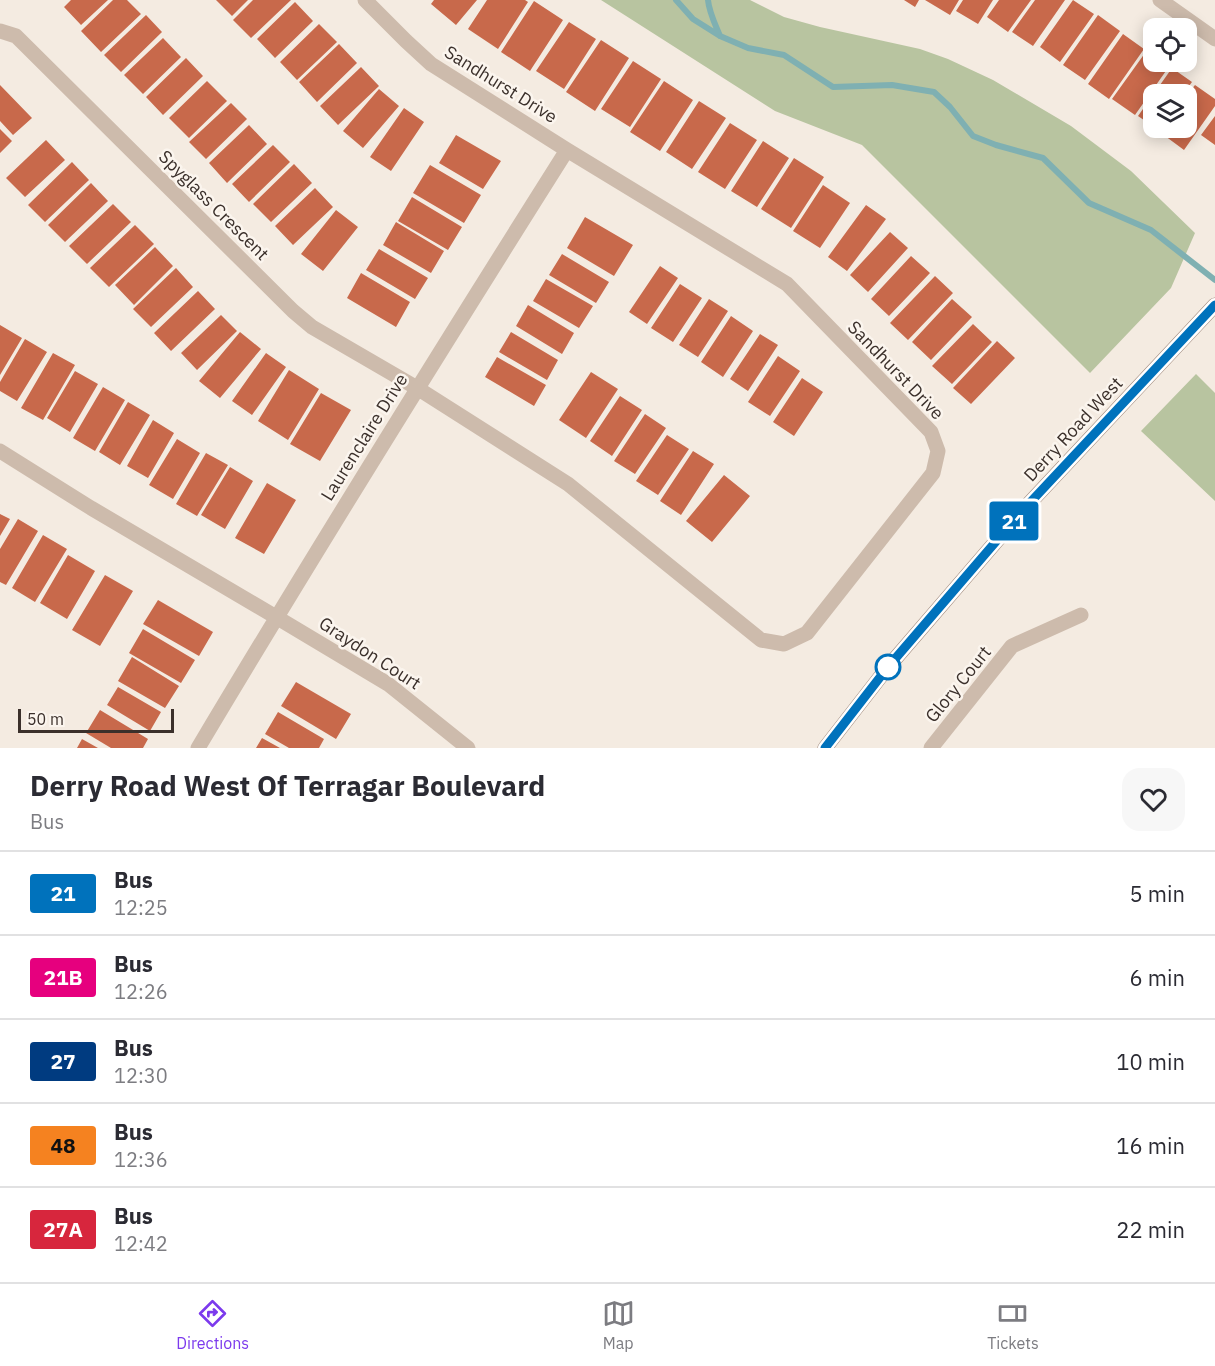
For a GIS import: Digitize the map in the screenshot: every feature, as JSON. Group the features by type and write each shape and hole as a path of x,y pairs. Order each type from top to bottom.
{"main road":[{"name":"Derry Road West","path":"825,748 888,667 1024,509 1215,305"}],"street":[{"name":"Sandhurst Drive","path":"365,0 431,64 787,284 931,432 938,451 933,473 807,633 784,644 761,640 568,484 417,388"},
{"path":"1160,0 1215,39"},
{"name":"Spyglass Crescent","path":"0,31 16,36 285,303 312,327 417,388"},
{"name":"Laurenclaire Drive","path":"198,748 417,388 567,150"},
{"path":"0,451 90,508 276,617"},
{"name":"Glory Court","path":"931,748 1012,646 1081,615"},
{"name":"Graydon Court","path":"276,617 388,684 468,748"}],"green space":[{"path":"601,0 750,0 784,17 920,49 993,80 1071,126 1131,171 1195,233 1171,288 1090,373 862,145 775,111"},
{"path":"1196,374 1215,393 1215,501 1141,431"}],"building":[{"path":"71,0 108,0 81,25 64,7"},
{"path":"113,0 127,0 141,14 101,52 81,31"},
{"path":"216,0 248,0 232,16"},
{"path":"253,0 291,0 251,38 233,20"},
{"path":"434,0 477,0 456,25 431,4"},
{"path":"487,0 525,0 528,2 498,49 468,29"},
{"path":"904,0 919,0 915,7"},
{"path":"925,0 959,0 950,15"},
{"path":"963,0 993,0 978,24 956,11"},
{"path":"999,0 1031,0 1008,32 987,17"},
{"path":"1035,0 1065,0 1033,46 1012,32"},
{"path":"1073,0 1094,14 1060,62 1040,47"},
{"path":"534,1 563,20 530,71 501,52"},
{"path":"295,2 313,21 275,58 257,39"},
{"path":"146,15 162,32 121,72 104,55"},
{"path":"1098,15 1120,31 1085,80 1063,65"},
{"path":"569,22 596,39 564,89 536,71"},
{"path":"319,24 337,42 297,80 280,62"},
{"path":"1123,34 1143,48 1109,99 1088,84"},
{"path":"163,38 181,57 143,94 124,75"},
{"path":"601,40 629,58 595,111 566,92"},
{"path":"339,44 357,63 317,102 299,82"},
{"path":"1143,56 1143,72 1165,72 1157,84 1143,84 1143,104 1135,115 1112,99"},
{"path":"186,58 203,76 163,115 146,97"},
{"path":"633,61 661,79 630,127 601,109"},
{"path":"361,67 379,86 338,125 320,106"},
{"path":"1169,72 1178,72 1192,82 1190,84 1161,84"},
{"path":"207,81 227,101 189,138 169,118"},
{"path":"664,81 693,100 660,151 630,132"},
{"path":"0,85 32,118 13,135 0,121"},
{"path":"1197,86 1215,99 1215,106 1197,132"},
{"path":"379,89 399,106 363,148 343,131"},
{"path":"699,101 726,118 692,169 666,152"},
{"path":"231,103 247,119 206,159 189,142"},
{"path":"404,108 424,122 391,171 370,157"},
{"path":"1143,109 1143,119 1138,116"},
{"path":"1215,116 1215,145 1201,135"},
{"path":"730,123 757,140 725,189 698,172"},
{"path":"249,125 267,144 227,183 209,163"},
{"path":"0,129 12,141 0,153"},
{"path":"456,135 501,161 483,189 439,163"},
{"path":"1168,138 1192,138 1184,150"},
{"path":"46,140 65,160 25,197 6,178"},
{"path":"763,141 789,158 757,207 731,191"},
{"path":"273,145 290,162 249,202 232,184"},
{"path":"794,158 824,177 791,228 761,209"},
{"path":"72,162 89,180 45,222 28,205"},
{"path":"294,164 312,183 271,222 253,204"},
{"path":"430,165 481,195 464,223 413,193"},
{"path":"91,183 108,201 65,242 48,225"},
{"path":"823,185 850,203 820,248 793,231"},
{"path":"315,188 333,207 293,245 275,226"},
{"path":"412,197 462,227 448,250 398,221"},
{"path":"113,204 131,222 87,264 69,246"},
{"path":"866,205 886,219 847,271 828,257"},
{"path":"336,210 358,227 323,271 301,254"},
{"path":"585,217 633,245 614,276 567,248"},
{"path":"396,222 444,251 431,273 383,245"},
{"path":"135,225 154,244 109,287 90,268"},
{"path":"890,232 908,248 868,292 850,275"},
{"path":"155,247 173,266 134,305 115,285"},
{"path":"379,249 428,278 415,299 366,270"},
{"path":"562,254 609,282 596,303 549,275"},
{"path":"911,256 930,273 889,316 871,299"},
{"path":"660,266 678,278 647,324 629,312"},
{"path":"176,268 193,287 151,327 133,309"},
{"path":"361,273 410,302 396,327 347,298"},
{"path":"935,276 953,293 908,340 890,323"},
{"path":"546,279 593,306 579,328 533,301"},
{"path":"680,284 702,298 673,342 651,328"},
{"path":"198,291 215,309 171,351 154,333"},
{"path":"709,299 728,311 698,357 679,345"},
{"path":"952,299 972,317 931,360 912,342"},
{"path":"528,305 574,333 562,354 516,326"},
{"path":"221,315 237,331 197,370 181,353"},
{"path":"731,316 753,331 723,377 701,362"},
{"path":"973,324 992,342 952,384 932,366"},
{"path":"0,325 22,338 0,375"},
{"path":"240,332 261,349 220,398 199,381"},
{"path":"511,332 558,360 547,380 499,352"},
{"path":"760,334 778,345 748,391 730,379"},
{"path":"25,339 47,352 17,401 0,391 0,382"},
{"path":"997,341 1015,358 971,404 953,388"},
{"path":"53,353 75,365 43,420 21,408"},
{"path":"266,353 286,367 252,415 232,401"},
{"path":"778,356 800,371 770,416 748,402"},
{"path":"497,357 546,385 534,406 485,377"},
{"path":"289,370 319,389 288,440 258,421"},
{"path":"75,371 98,384 70,432 47,418"},
{"path":"591,372 618,389 586,438 559,420"},
{"path":"802,378 823,392 794,436 773,422"},
{"path":"103,387 125,400 95,451 73,438"},
{"path":"321,393 351,410 320,461 290,444"},
{"path":"620,396 642,410 612,456 590,441"},
{"path":"128,402 150,415 120,465 99,452"},
{"path":"645,414 666,428 635,474 614,461"},
{"path":"153,420 174,433 148,478 127,466"},
{"path":"667,435 689,449 658,495 636,481"},
{"path":"177,439 200,453 173,499 149,485"},
{"path":"693,451 714,464 681,515 660,501"},
{"path":"206,453 228,465 197,516 176,504"},
{"path":"230,467 253,481 225,529 201,515"},
{"path":"724,475 750,496 712,542 686,521"},
{"path":"267,483 296,500 264,554 235,538"},
{"path":"0,514 10,519 0,536"},
{"path":"18,519 38,531 6,585 0,582 0,549"},
{"path":"43,535 67,549 35,602 12,588"},
{"path":"68,555 95,571 67,619 40,603"},
{"path":"105,575 133,591 100,646 72,630"},
{"path":"158,600 213,632 199,656 143,624"},
{"path":"143,629 195,660 181,683 129,653"},
{"path":"132,657 179,686 165,708 118,681"},
{"path":"296,682 351,714 336,739 281,706"},
{"path":"118,687 161,712 150,731 107,705"},
{"path":"100,710 148,739 143,748 111,748 86,733"},
{"path":"278,712 324,739 319,748 289,748 265,734"},
{"path":"262,738 280,748 256,748"},
{"path":"82,739 98,748 77,748"}],"waterway":[{"path":"676,0 693,19 720,36 748,48 784,55 833,87 892,85 934,92 950,107 973,136 1043,158 1089,203 1151,230 1215,280"},
{"path":"708,0 720,36"}],"bus line":[{"name":"21","path":"825,748 888,667 1024,509 1215,305"}]}
